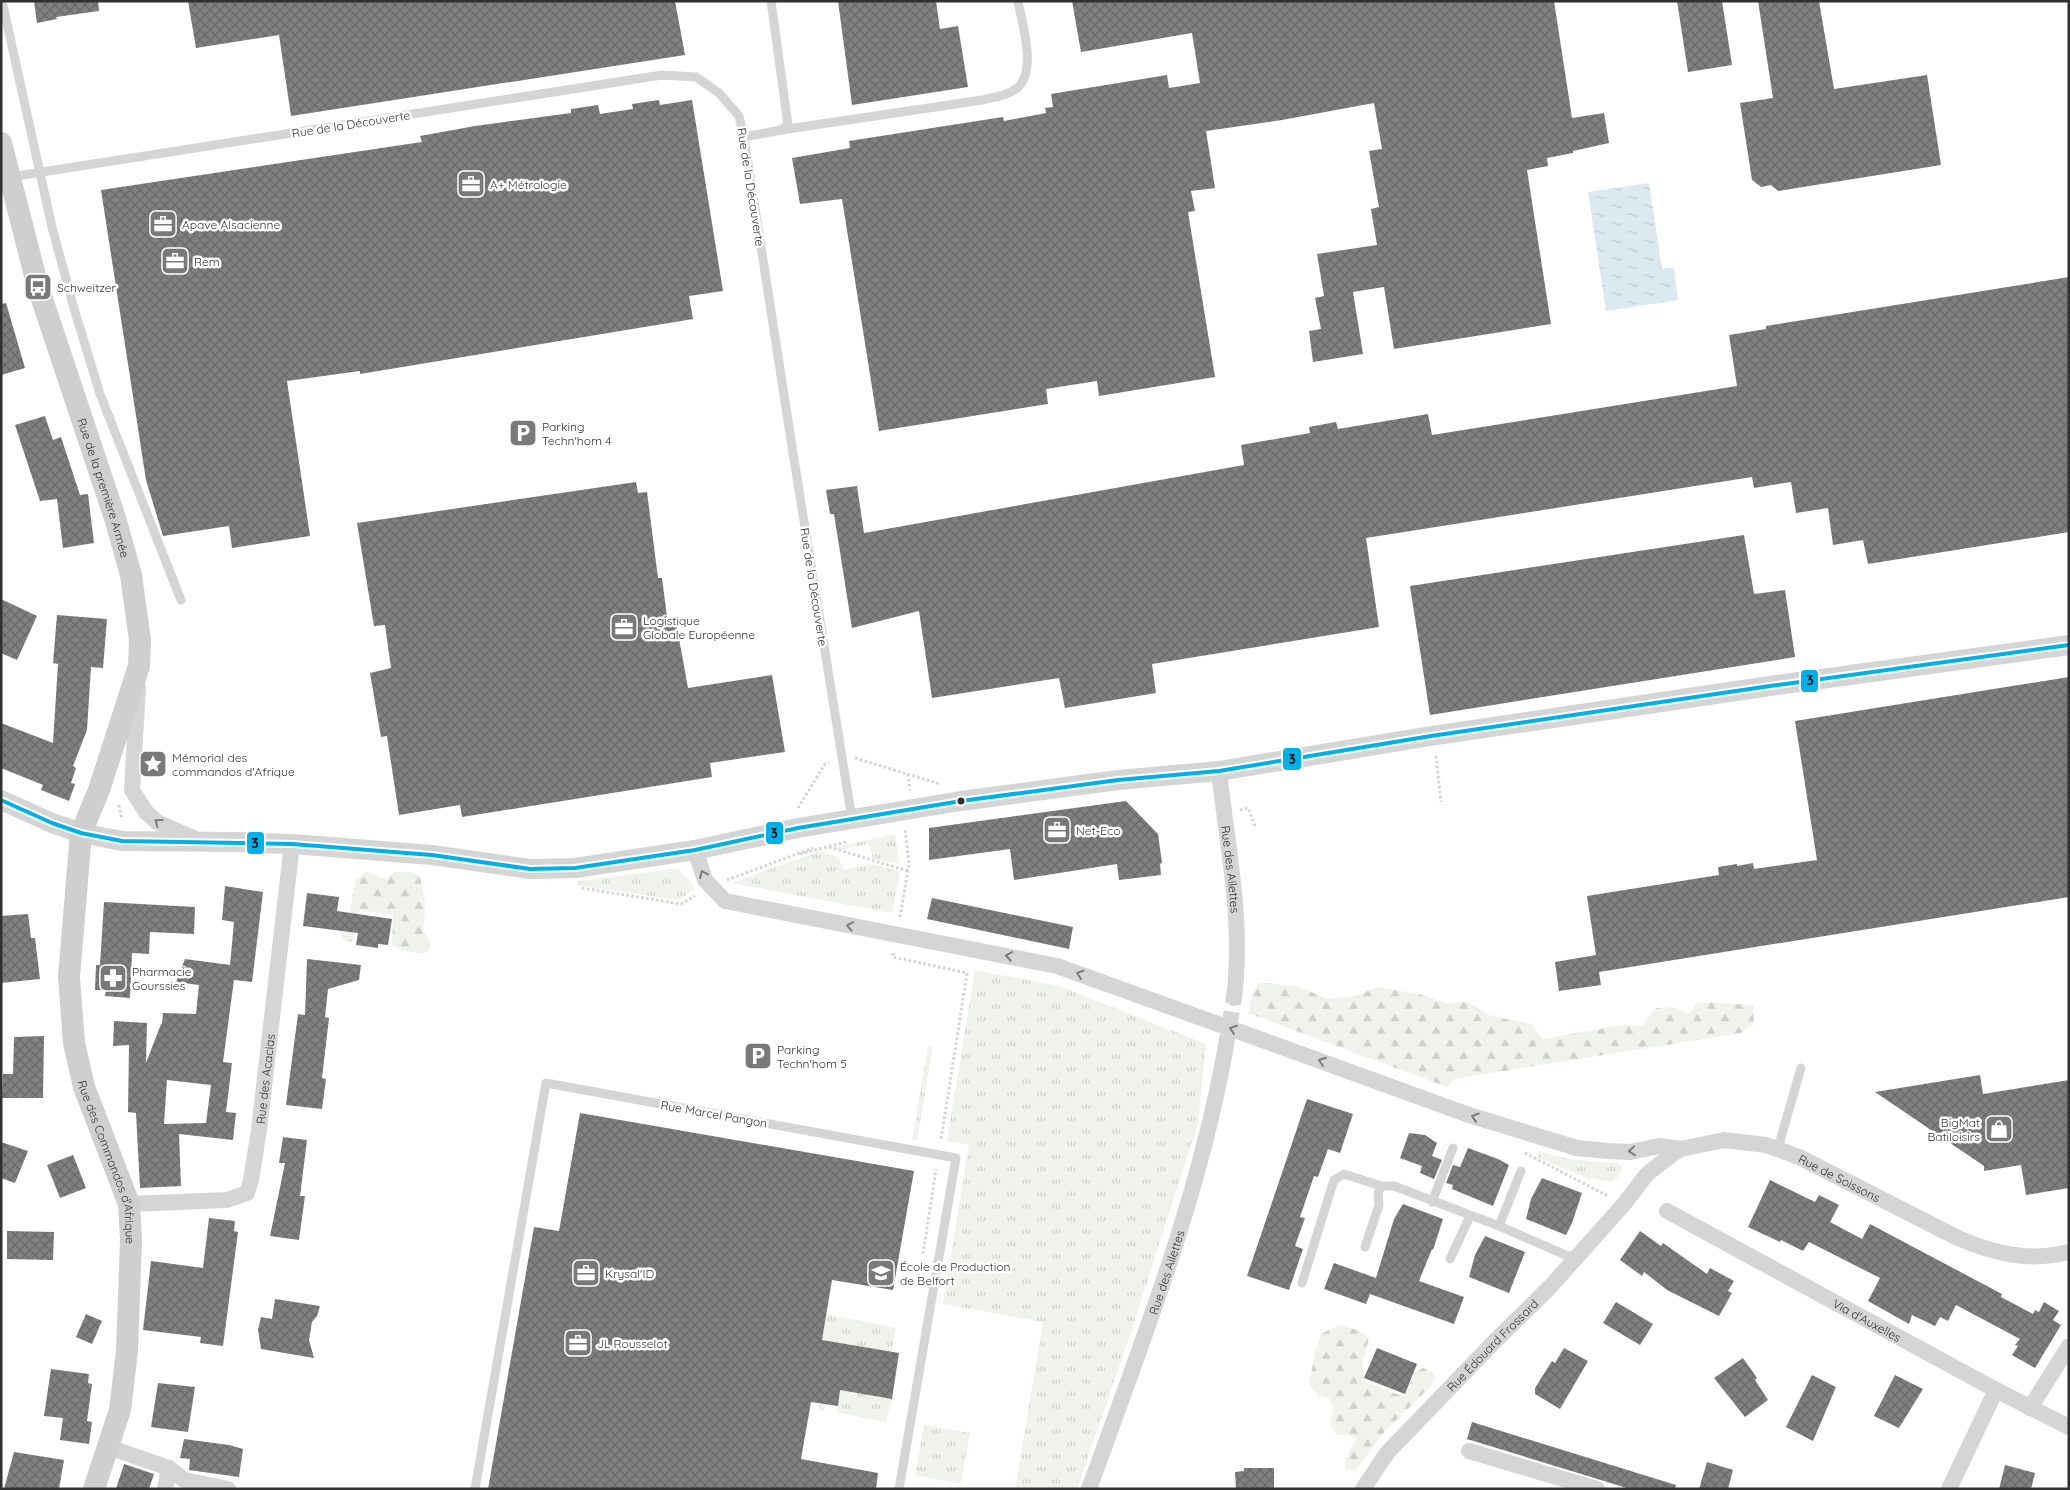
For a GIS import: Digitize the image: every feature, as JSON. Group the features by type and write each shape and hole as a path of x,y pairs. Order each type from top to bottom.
{"main road":[{"name":"Rue de la première Armée","path":"1,143 40,293 131,575 140,640 139,666 99,790 81,833"},
{"name":"Rue des Commandos d'Afrique","path":"81,833 69,977 74,1043 84,1086 129,1204 131,1254 127,1350 120,1410 94,1489"}],"street":[{"path":"1,800 52,823 81,833 122,841 292,844 432,855 530,870 576,868 695,850 781,831 961,801 1118,780 1219,771 1770,686 2069,645"},
{"path":"139,666 132,790 146,812 157,822 202,842"},
{"name":"Rue des Ailettes","path":"1219,771 1238,928 1237,976 1234,998"},
{"name":"Rue des Acacias","path":"129,1204 227,1200 247,1194 252,1180 259,1130 292,844"},
{"path":"695,850 705,880 710,888 725,901 1057,966 1469,1115 1577,1148 1615,1152 1630,1152 1660,1146 1681,1149"},
{"name":"Rue des Ailettes","path":"1089,1489 1144,1336 1193,1187 1217,1095 1225,1051"},
{"name":"Rue de Soissons","path":"1617,1201 1647,1174 1681,1149 1724,1140 1737,1141 1778,1148 1799,1157 1985,1250 2010,1256 2045,1257 2069,1252"},
{"name":"Rue Édouard Frossard","path":"1363,1489 1387,1453 1575,1259 1617,1201"},
{"name":"Via d'Auxelles","path":"1666,1211 1996,1390 2069,1427"},
{"path":"2030,1408 2069,1346"},
{"path":"1949,1489 1996,1390"},
{"path":"108,1449 117,1450 169,1468 184,1480 228,1489"},
{"path":"1469,1451 1597,1489"},
{"path":"165,1489 169,1468"}],"lane":[{"path":"2,1 40,172 71,296 100,394 181,600"},
{"path":"771,1 788,120 786,128 781,130"},
{"path":"744,136 982,100 1008,93 1021,85 1028,65 1018,1"},
{"name":"Rue de la Découverte","path":"9,177 662,75 696,77 719,93 739,116 744,136 792,453 852,819"},
{"path":"1778,1148 1801,1068"},
{"name":"Rue Marcel Pangon","path":"475,1489 546,1083 956,1158 899,1489"},
{"path":"1432,1202 1453,1148"},
{"path":"1499,1226 1521,1171"},
{"path":"1302,1283 1334,1180 1344,1174 1381,1186 1394,1186 1499,1226 1575,1259"},
{"path":"1365,1247 1379,1206 1378,1194 1381,1186"},
{"path":"1450,1259 1470,1216"}],"path":[{"path":"1435,751 1441,802"},
{"path":"1237,810 1248,808 1255,826"},
{"path":"905,829 909,864 896,935 894,957 967,973 939,1155"},
{"path":"828,847 908,871"},
{"path":"1524,1152 1617,1201"}],"green space":[{"path":"895,834 899,864 873,858 868,844 841,850 831,848"},
{"path":"820,851 839,857 843,870 872,864 900,872 892,913 732,883"},
{"path":"673,869 683,873 695,889 678,900 578,885 579,881"},
{"path":"367,872 387,879 394,872 411,872 419,875 425,903 423,931 430,940 429,952 409,952 392,945 393,915 360,910 352,942 344,940 340,933 349,914 356,879"},
{"path":"975,970 1059,986 1206,1044 1198,1123 1131,1332 1077,1489 1015,1489 1043,1322 943,1304 969,1145 947,1141"},
{"path":"1259,982 1299,987 1328,999 1355,996 1378,987 1419,994 1446,1003 1468,1002 1491,1016 1532,1024 1542,1039 1622,1025 1642,1026 1656,1008 1674,1007 1689,1014 1698,1002 1753,1005 1754,1024 1741,1033 1454,1079 1447,1087 1248,1013 1252,995"},
{"path":"928,1046 933,1046 917,1141 912,1140"},
{"path":"1539,1151 1569,1159 1616,1163 1622,1166 1621,1174 1612,1182 1584,1177 1537,1157"},
{"path":"826,1314 896,1328 891,1352 822,1340"},
{"path":"1339,1325 1358,1330 1369,1338 1362,1366 1366,1382 1396,1394 1404,1395 1416,1372 1423,1368 1432,1371 1435,1377 1431,1386 1385,1431 1355,1471 1346,1470 1344,1463 1357,1438 1347,1435 1336,1435 1330,1424 1333,1408 1329,1398 1319,1396 1309,1385 1315,1352 1321,1334"},
{"path":"822,1386 892,1399 886,1422 836,1412 839,1400 828,1398 824,1411 819,1410"},
{"path":"924,1425 970,1433 961,1484 915,1475"}],"water":[{"path":"1649,183 1662,269 1674,268 1678,300 1606,311 1588,192"}],"building":[{"path":"34,1 98,1 99,11 56,17 57,19 37,23"},
{"path":"188,1 675,1 685,55 291,116 279,35 196,48"},
{"path":"838,1 936,1 940,29 958,26 968,87 852,105"},
{"path":"1072,1 1554,1 1572,118 1604,113 1609,143 1547,158 1548,166 1527,170 1551,324 1394,349 1384,287 1353,292 1363,354 1313,362 1309,331 1321,329 1315,298 1324,296 1317,254 1377,245 1371,209 1379,207 1369,151 1382,149 1374,103 1282,120 1206,131 1215,188 1191,191 1195,211 1188,212 1215,377 1099,396 1097,381 1046,389 1048,404 879,431 842,199 800,204 792,158 850,148 849,141 1003,117 1004,121 1046,113 1045,108 1053,107 1051,94 1167,75 1169,88 1200,83 1192,33 1081,52"},
{"path":"1677,1 1722,1 1732,65 1688,72"},
{"path":"1758,1 1819,1 1834,89 1927,75 1941,165 1778,191 1771,185 1761,187 1752,180 1740,103 1773,98"},
{"path":"659,100 660,105 692,100 723,291 689,296 693,319 360,374 360,371 287,381 310,536 232,548 229,526 163,536 146,480 101,190 422,142 420,136 475,126 571,113 571,109 598,105 600,114 633,109 632,104"},
{"path":"2069,277 2069,532 1868,564 1863,540 1833,545 1828,508 1796,513 1791,482 1754,488 1752,477 1366,538 1379,627 1152,664 1156,693 1065,708 1059,678 932,698 919,611 852,628 834,514 830,514 826,490 857,486 864,533 1244,465 1241,445 1310,433 1309,427 1336,422 1338,429 1428,414 1432,435 1737,386 1729,335 1766,329 1766,326"},
{"path":"6,303 25,368 1,375 1,304"},
{"path":"45,416 53,440 61,437 80,495 88,494 94,543 63,548 57,499 40,501 15,425"},
{"path":"636,482 638,493 647,492 658,578 662,578 668,624 676,622 688,688 772,675 785,752 710,763 712,777 462,817 460,805 399,815 387,736 381,737 370,673 391,668 385,625 374,626 357,523"},
{"path":"1744,535 1754,594 1785,590 1795,657 1430,715 1410,586"},
{"path":"1,599 37,616 17,660 1,653"},
{"path":"57,615 107,619 103,668 91,667 87,730 73,766 76,768 71,783 75,784 69,801 41,790 43,785 1,768 1,723 53,743 58,664 53,663"},
{"path":"2069,677 2069,897 1599,972 1601,985 1559,991 1555,962 1596,955 1587,896 1719,875 1718,867 1737,864 1737,866 1753,863 1754,869 1817,860 1795,721"},
{"path":"1126,801 1158,834 1162,863 1160,864 1161,875 1119,880 1117,864 1014,880 1010,849 929,860 929,828"},
{"path":"225,886 263,892 252,982 234,980 223,1062 232,1063 226,1112 236,1113 233,1140 179,1134 181,1186 140,1188 136,1113 128,1112 129,1045 113,1046 114,1021 147,1023 146,1063 162,1024 163,1013 196,1014 199,985 176,982 185,959 230,965 234,922 222,920","holes":["167,1080 211,1085 206,1123 164,1124"]},
{"path":"307,893 339,897 337,911 392,919 388,945 378,944 378,948 356,945 358,933 303,926"},
{"path":"932,898 1073,927 1069,949 927,919"},
{"path":"104,902 195,907 194,934 150,932 149,954 132,953 130,998 105,996 106,990 95,990 96,965 100,965"},
{"path":"28,914 31,938 35,938 40,979 1,983 1,916"},
{"path":"307,959 361,965 359,980 328,989 325,1017 329,1018 322,1078 326,1079 322,1109 286,1105 298,1014 305,1015"},
{"path":"44,1036 43,1098 2,1098 3,1074 13,1074 14,1037"},
{"name":"BigMat Batiloisirs","path":"1980,1075 1983,1094 2069,1080 2069,1188 2026,1195 2021,1165 1984,1171 1984,1166 1875,1092"},
{"path":"1307,1099 1353,1114 1340,1153 1328,1149 1318,1177 1314,1176 1300,1217 1305,1218 1295,1246 1303,1249 1289,1290 1247,1276"},
{"path":"580,1113 914,1171 893,1290 832,1280 822,1340 899,1353 892,1399 840,1390 838,1406 811,1402 801,1459 878,1473 876,1489 488,1489 534,1227 559,1231"},
{"path":"1409,1133 1425,1135 1437,1143 1432,1156 1442,1160 1434,1179 1420,1173 1422,1166 1400,1158"},
{"path":"283,1137 307,1140 300,1196 305,1196 299,1240 270,1236 285,1163 279,1163"},
{"path":"1,1142 28,1151 15,1183 1,1178"},
{"path":"1468,1148 1509,1165 1493,1206 1452,1189 1453,1185 1446,1183 1453,1165 1460,1167"},
{"path":"73,1155 86,1188 60,1198 47,1165"},
{"path":"1542,1178 1582,1193 1566,1235 1526,1219 1531,1199"},
{"path":"1770,1180 1815,1202 1819,1195 1839,1205 1830,1222 1862,1239 1870,1224 2002,1294 2001,1297 2033,1314 2035,1310 2039,1312 2044,1302 2059,1311 2053,1320 2061,1325 2035,1368 2012,1355 2018,1346 2015,1345 2020,1339 1956,1305 1948,1321 1940,1317 1935,1326 1912,1315 1909,1324 1868,1301 1880,1278 1809,1242 1803,1251 1748,1227"},
{"path":"1403,1204 1443,1219 1433,1250 1419,1281 1464,1297 1454,1324 1370,1294 1366,1304 1324,1289 1334,1263 1376,1278 1394,1219"},
{"path":"209,1218 235,1221 234,1231 238,1232 223,1346 200,1343 201,1337 143,1330 151,1261 203,1268"},
{"path":"7,1231 54,1232 53,1260 7,1259"},
{"path":"1640,1231 1661,1246 1663,1243 1707,1274 1710,1268 1734,1281 1728,1291 1732,1293 1719,1316 1667,1290 1644,1272 1642,1276 1620,1260"},
{"path":"1485,1236 1525,1252 1509,1293 1469,1277 1475,1255"},
{"path":"275,1299 320,1306 317,1316 312,1322 309,1340 314,1358 261,1349 258,1330 261,1317 272,1319"},
{"path":"1616,1302 1653,1324 1640,1345 1603,1323"},
{"path":"86,1314 102,1321 92,1344 76,1337"},
{"path":"1377,1348 1417,1364 1405,1394 1364,1378"},
{"path":"1564,1348 1588,1361 1560,1409 1535,1394 1535,1388 1552,1361 1555,1363"},
{"path":"1743,1358 1757,1378 1755,1380 1768,1400 1745,1417 1714,1378"},
{"path":"51,1369 89,1374 88,1383 92,1384 87,1421 92,1422 89,1444 60,1440 63,1418 44,1416"},
{"path":"1812,1375 1836,1387 1813,1441 1786,1427"},
{"path":"1895,1375 1923,1389 1899,1428 1874,1416"},
{"path":"158,1383 195,1387 188,1432 151,1427"},
{"path":"1472,1422 1676,1485 1675,1489 1630,1489 1467,1439"},
{"path":"184,1439 229,1445 243,1449 239,1477 189,1470 190,1459 180,1458"},
{"path":"14,1452 64,1460 59,1489 4,1489"},
{"path":"1707,1462 1733,1470 1728,1489 1699,1489"},
{"path":"124,1464 154,1474 149,1489 116,1489"},
{"path":"2005,1465 2035,1473 2031,1489 1999,1489"},
{"path":"1244,1468 1274,1468 1274,1489 1236,1489 1235,1472 1244,1471"}],"tunnel":[{"path":"1225,1051 1234,998"}],"transit line":[{"name":"3","path":"1,800 52,823 81,833 122,841 292,844 432,855 530,869 575,868 695,850 798,828 961,801 1118,780 1219,771 1431,736 1770,686 2069,645"}],"place":[{"name":"A+ Métrologie","path":"471,184"},
{"name":"Apave Alsacienne","path":"163,224"},
{"name":"Rem","path":"175,261"},
{"name":"Schweitzer","path":"38,287"},
{"name":"Parking Techn'hom 4","path":"523,433"},
{"name":"Logistique Globale Européenne","path":"624,627"},
{"name":"Mémorial des commandos d'Afrique","path":"153,764"},
{"name":"Net-Eco","path":"1057,830"},
{"name":"Pharmacie Gourssies","path":"113,978"},
{"name":"Parking Techn'hom 5","path":"758,1056"},
{"name":"BigMat Batiloisirs","path":"1999,1129"},
{"name":"Krysal'ID","path":"586,1273"},
{"name":"École de Production de Belfort","path":"881,1273"},
{"name":"JL Rousselot","path":"578,1343"}]}
